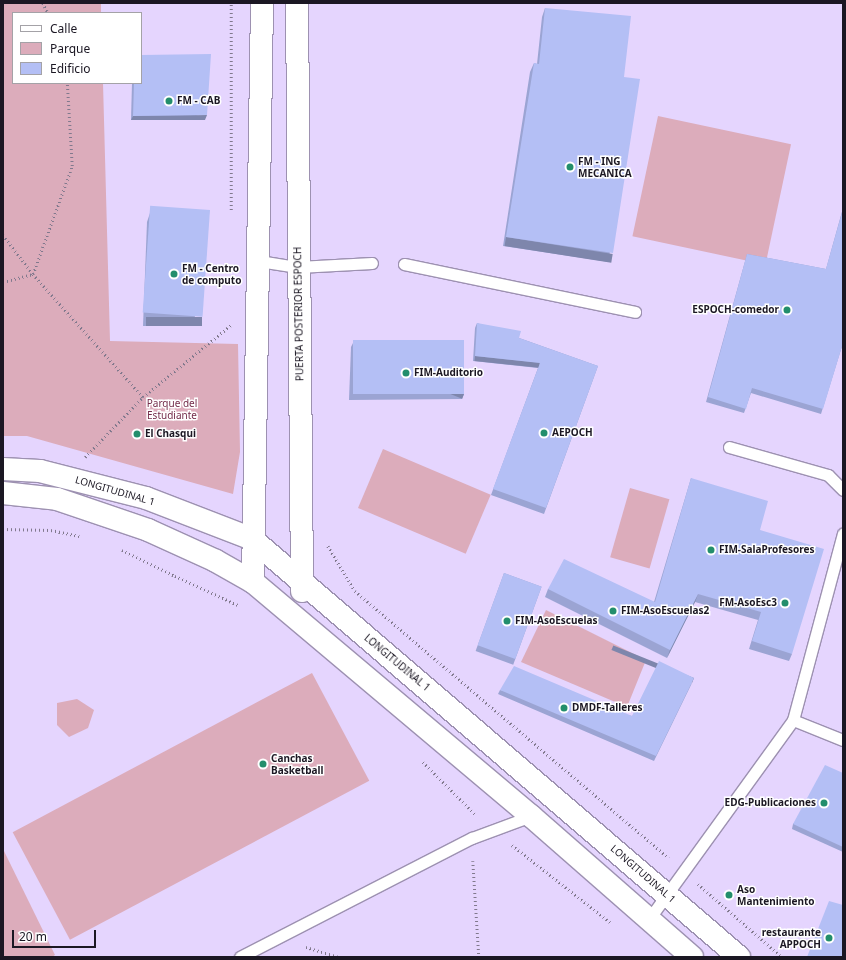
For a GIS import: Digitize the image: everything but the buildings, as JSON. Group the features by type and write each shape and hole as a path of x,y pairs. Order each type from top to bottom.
{"street":[{"path":"253,582 262,3"},
{"name":"PUERTA POSTERIOR ESPOCH","path":"297,3 298,267 302,582 304,624"},
{"name":"LONGITUDINAL 1","path":"3,469 40,471 146,498 254,542 739,957"},
{"path":"3,493 58,499 148,530 253,582 531,816 692,957"}],"lane":[{"path":"259,262 298,267 372,263"},
{"path":"404,264 636,312"},
{"path":"729,447 828,476 843,490"},
{"path":"650,919 793,720 843,534"},
{"path":"793,720 843,740"},
{"path":"240,957 472,838 531,816"}],"path":[{"path":"42,3 47,12"},
{"path":"32,274 72,166 67,84"},
{"path":"3,236 32,274 143,397"},
{"path":"3,282 32,274"},
{"path":"65,477 143,397 257,303"},
{"path":"3,529 51,530 82,536"},
{"path":"326,542 355,591 654,843 684,872 782,957"},
{"path":"115,547 242,609"},
{"path":"175,576 185,547"},
{"path":"417,756 446,782 491,831 527,855 572,895 616,927"},
{"path":"472,838 479,957"},
{"path":"279,938 338,957"}],"shaded area":[{"path":"3,3 843,3 843,957 3,957"}],"green space":[{"name":"Parque del Estudiante","path":"3,3 101,3 101,12 12,12 12,84 103,84 110,341 238,344 240,452 233,494 27,436 3,436"},
{"path":"658,116 791,144 765,265 632,236"},
{"path":"383,449 491,495 466,554 358,508"},
{"path":"630,488 669,499 650,569 610,557"},
{"path":"546,610 646,660 627,707 521,662"},
{"path":"312,673 369,781 70,940 13,832"},
{"path":"77,699 94,710 88,728 69,737 57,725 57,703"},
{"path":"3,849 55,955 52,957 3,957"}],"place":[{"name":"FM - CAB","path":"169,101"},
{"name":"FM - ING MECANICA","path":"570,167"},
{"name":"FM - Centro de computo","path":"174,274"},
{"name":"ESPOCH-comedor","path":"787,310"},
{"name":"FIM-Auditorio","path":"406,373"},
{"name":"AEPOCH","path":"544,433"},
{"name":"El Chasqui","path":"137,434"},
{"name":"FIM-SalaProfesores","path":"711,550"},
{"name":"FM-AsoEsc3","path":"785,603"},
{"name":"FIM-AsoEscuelas2","path":"613,611"},
{"name":"FIM-AsoEscuelas","path":"507,621"},
{"name":"DMDF-Talleres","path":"564,708"},
{"name":"Canchas Basketball","path":"263,764"},
{"name":"EDG-Publicaciones","path":"824,803"},
{"name":"Aso Mantenimiento","path":"729,895"},
{"name":"restaurante APPOCH","path":"829,938"}]}
